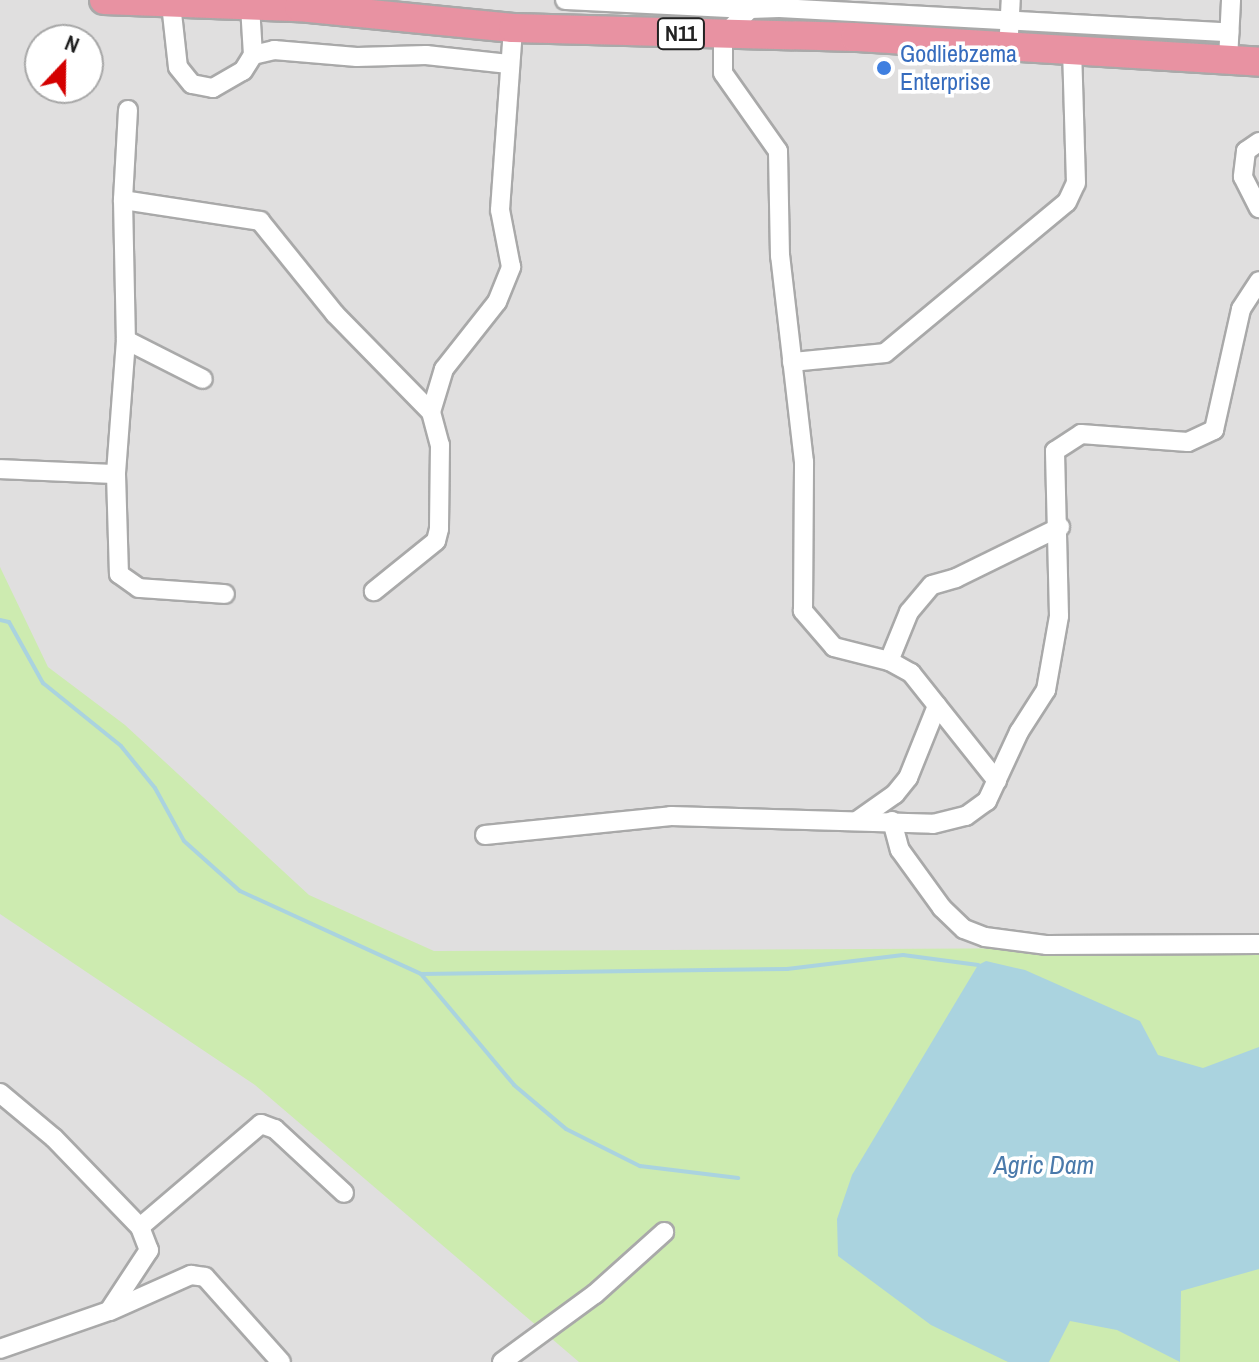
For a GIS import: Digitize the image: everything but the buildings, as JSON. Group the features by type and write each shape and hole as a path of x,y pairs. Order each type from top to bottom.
{"highway":[{"name":"N11","path":"104,0 250,6 299,4 513,28 723,36 857,15 1009,33 1072,48 1259,62"}],"street":[{"path":"565,0 857,15"},
{"path":"599,29 605,0"},
{"path":"1011,0 1009,33 1229,32"},
{"path":"1228,60 1231,0"},
{"path":"171,4 178,67 192,84 213,88 228,83 253,55 274,50 357,57 426,55 509,64"},
{"path":"250,6 253,55"},
{"path":"750,9 723,36 723,73 778,151 780,256 804,462 803,611 834,647 889,661 911,673 997,781"},
{"path":"431,412 444,369 497,302 511,267 500,210 513,28"},
{"path":"792,362 885,353 1067,202 1076,183 1072,48"},
{"path":"128,110 123,200 126,340 116,474 119,574 127,584 225,594"},
{"path":"1259,142 1246,151 1243,177 1259,208"},
{"path":"123,200 260,221 335,314 431,412 440,445 439,529 436,541 374,591"},
{"path":"485,835 629,818 858,820 933,824 966,816 987,801 1019,732 1046,690 1059,616 1060,527 1055,451 1067,440 1081,434 1121,434 1188,442 1214,430 1241,309 1259,281"},
{"path":"126,340 203,379"},
{"path":"0,469 116,474"},
{"path":"889,661 909,612 932,585 956,578 1060,527"},
{"path":"858,820 908,778 937,706"},
{"path":"892,821 900,850 942,908 964,929 985,937 1047,945 1259,944"},
{"path":"0,1093 44,1129 140,1227 149,1250 109,1311"},
{"path":"140,1227 219,1155 261,1124 275,1129 344,1193"},
{"path":"502,1362 595,1294 664,1232"},
{"path":"0,1349 109,1311 191,1275 205,1277 281,1362"}],"shaded area":[{"path":"0,0 1259,0 1259,1362 0,1362"}],"green space":[{"path":"0,567 48,667 125,725 309,895 434,951 1259,947 1259,1362 579,1362 255,1085 0,914"}],"water":[{"name":"Agric Dam","path":"986,961 1025,970 1140,1021 1158,1055 1203,1068 1259,1047 1259,1269 1181,1291 1180,1362 1117,1330 1070,1321 1049,1362 1008,1362 931,1325 838,1256 837,1219 852,1175 978,965"}],"waterway":[{"path":"0,620 9,622 43,683 121,746 155,788 184,841 240,891 421,974 787,969 903,955 978,965"},
{"path":"421,974 514,1085 566,1129 640,1166 738,1178"}],"place":[{"name":"Godliebzema Enterprise","path":"884,68"}]}
